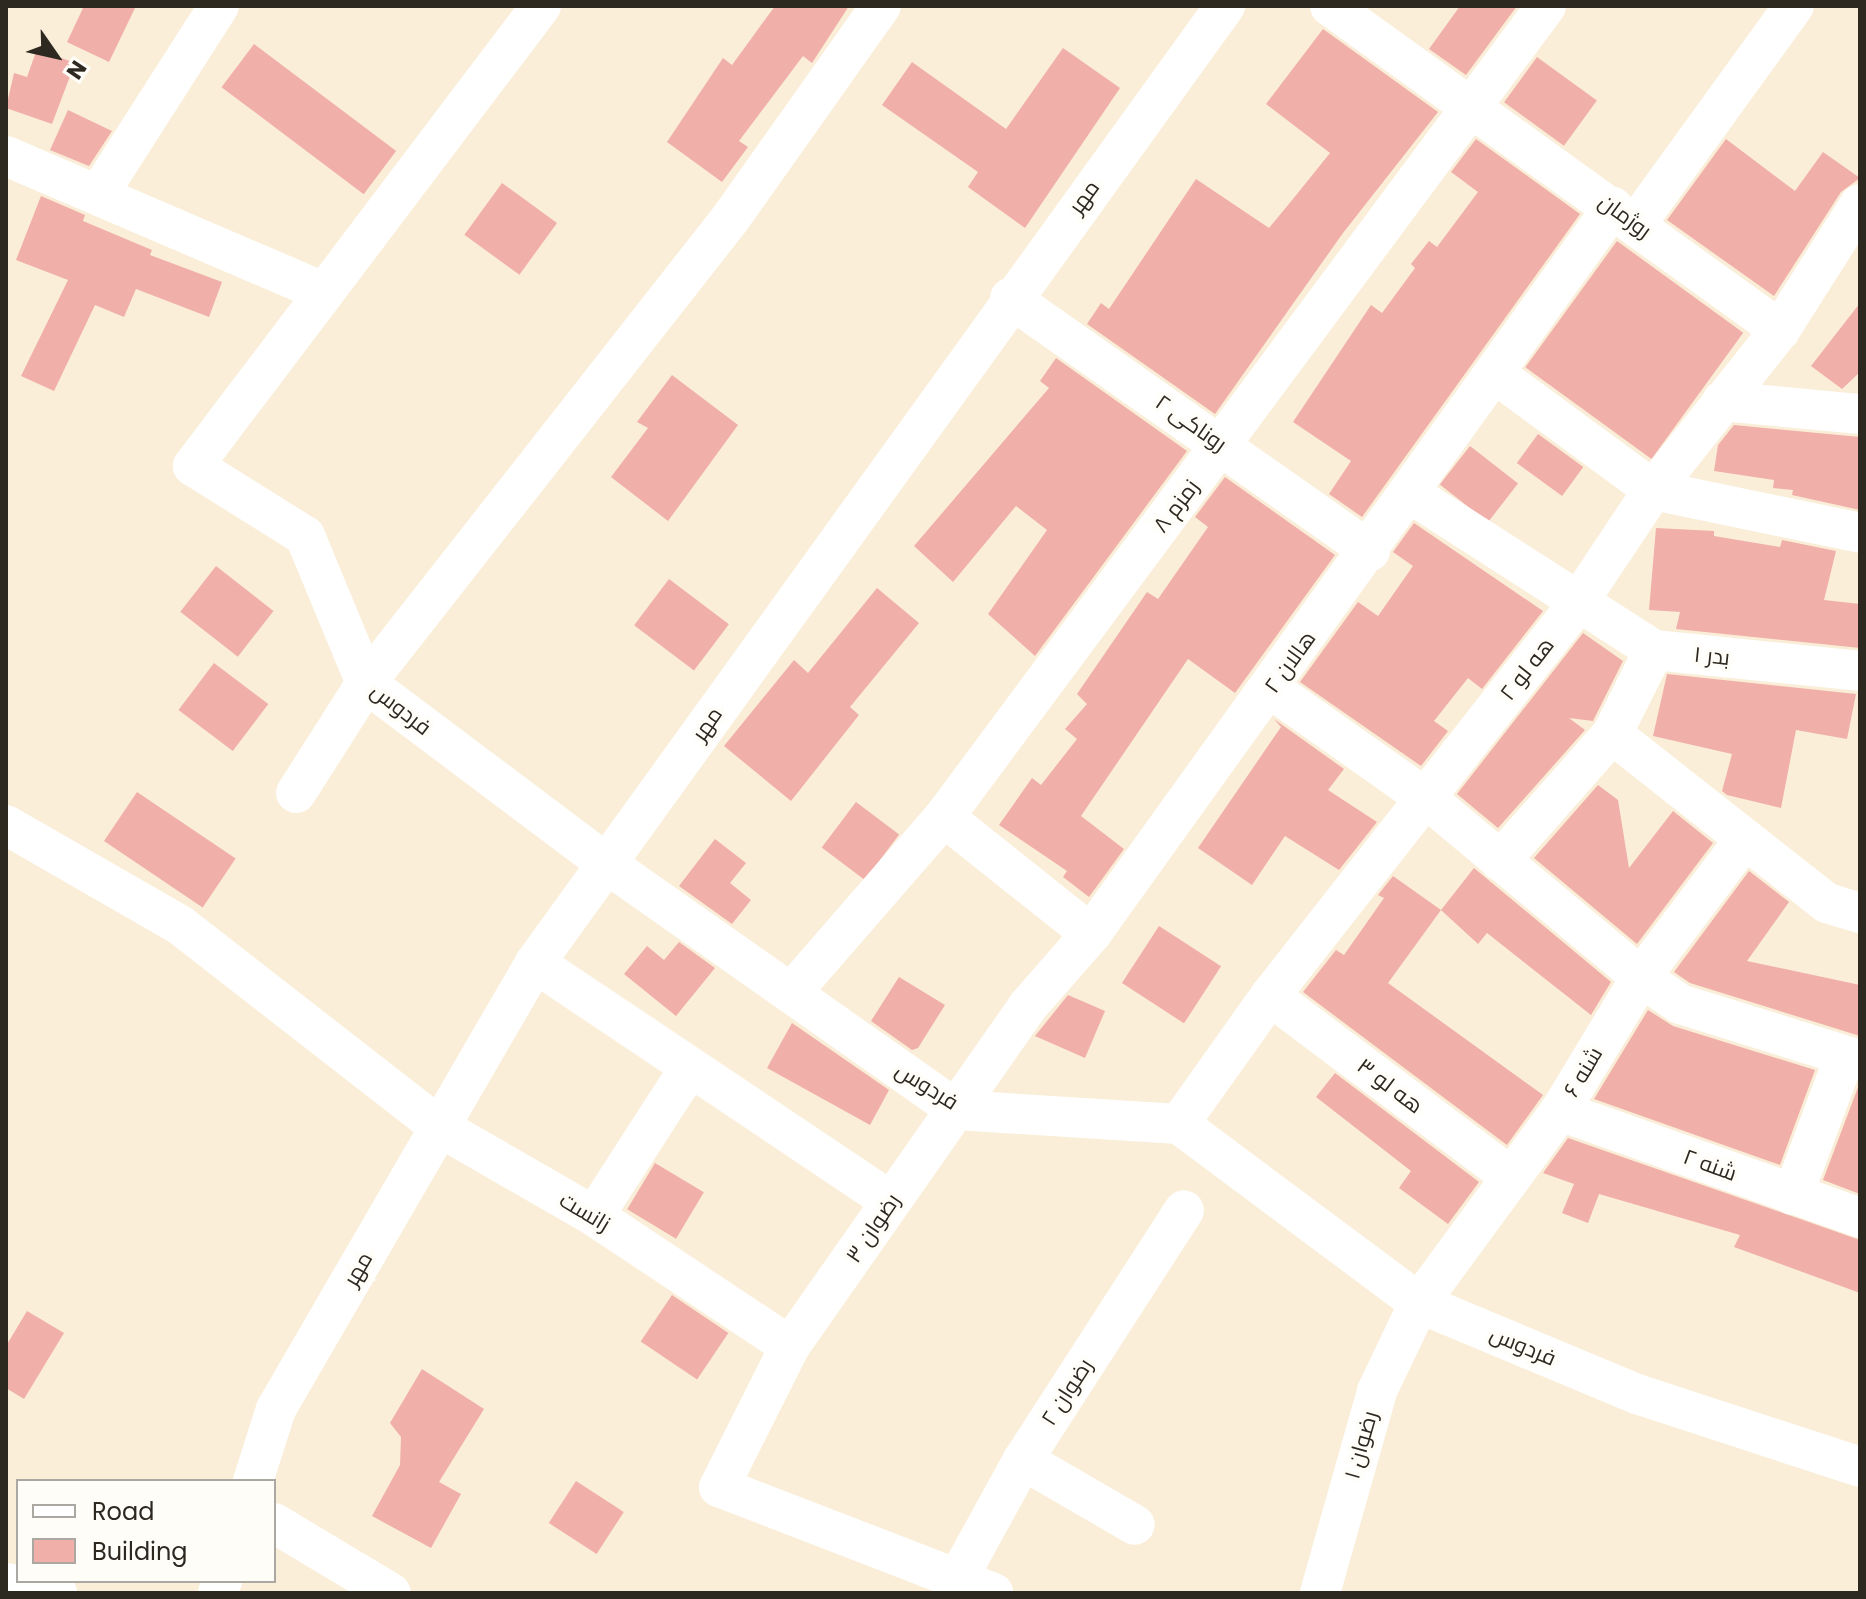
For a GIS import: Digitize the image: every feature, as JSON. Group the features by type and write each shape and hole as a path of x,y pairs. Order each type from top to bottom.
{"street":[{"path":"98,195 219,6"},
{"path":"6,156 324,292 541,6"},
{"path":"296,793 366,683 730,219 881,6"},
{"name":"مهر","path":"254,1479 276,1409 535,963 1010,298 1225,6"},
{"name":"روژمان","path":"1330,6 1780,330"},
{"name":"زمزم ۸","path":"791,993 944,817 1222,445 1469,104 1546,6"},
{"name":"هالان ۲","path":"957,1110 1027,1007 1091,934 1271,689 1494,373 1794,6"},
{"name":"هه لو ۲","path":"1179,1124 1270,996 1577,604 1653,490 1780,330 1860,204"},
{"name":"فردوس","path":"324,292 193,466 305,536 366,683 607,864 957,1110 1179,1124 1419,1303 1637,1394 1857,1456"},
{"name":"روناکی ۲","path":"1010,298 1370,551"},
{"path":"1494,373 1653,490 1860,533"},
{"path":"1722,401 1860,414"},
{"name":"بدر ۱","path":"1411,494 1577,604 1654,650 1860,671"},
{"path":"1500,861 1612,734 1654,650"},
{"path":"1271,689 1427,799 1641,977 1680,1004 1852,1058 1793,1195"},
{"path":"1612,734 1827,903 1860,913"},
{"path":"944,817 1091,934"},
{"name":"زانست","path":"6,825 180,925 441,1128 594,1216 790,1346"},
{"name":"شنه ۶","path":"1419,1303 1560,1111 1641,977 1745,839"},
{"path":"535,963 890,1201"},
{"name":"هه لو ۳","path":"1270,996 1511,1177"},
{"path":"594,1216 690,1067"},
{"name":"رضوان ۳","path":"790,1346 957,1110"},
{"name":"شنه ۲","path":"1560,1111 1860,1218"},
{"name":"رضوان ۲","path":"950,1583 1023,1460 1184,1210"},
{"name":"رضوان ۱","path":"1320,1593 1377,1391 1419,1303"},
{"path":"790,1346 719,1487 950,1583"},
{"path":"1023,1460 1135,1525"},
{"path":"276,1524 391,1593"},
{"path":"6,1583 57,1593"}],"building":[{"path":"84,6 136,6 109,62 67,42"},
{"path":"775,6 849,6 812,63 803,56 739,141 748,147 722,182 667,142 723,58 732,65"},
{"path":"1460,6 1517,6 1466,75 1429,49"},
{"path":"1323,29 1438,112 1343,233 1215,414 1087,324 1101,303 1109,309 1196,179 1269,228 1330,153 1266,104"},
{"path":"254,44 396,151 364,194 222,87"},
{"path":"1063,48 1120,88 1025,228 968,187 978,172 882,105 912,62 1006,129"},
{"path":"37,49 75,63 52,124 6,108 14,73 27,77"},
{"path":"1537,57 1597,100 1564,146 1504,102"},
{"path":"68,110 112,131 89,166 50,150"},
{"path":"1476,139 1580,214 1362,517 1329,494 1351,461 1293,422 1371,305 1382,313 1415,268 1411,264 1429,241 1437,247 1478,192 1451,172"},
{"path":"1726,139 1795,191 1823,152 1860,178 1841,192 1774,296 1667,220"},
{"path":"502,183 557,223 519,275 464,235"},
{"path":"41,196 85,215 83,221 152,250 150,255 222,282 209,317 136,289 124,317 95,305 54,391 21,376 68,280 16,260"},
{"path":"1617,241 1743,333 1652,459 1525,367"},
{"path":"1860,303 1860,372 1842,389 1811,366"},
{"path":"1056,358 1187,451 1035,656 988,614 1047,530 1016,506 953,582 914,546 1049,388 1040,381"},
{"path":"672,375 738,425 668,521 611,477 648,428 637,422"},
{"path":"1734,425 1860,437 1860,510 1792,495 1793,490 1773,488 1774,480 1714,471 1718,445"},
{"path":"1538,434 1583,467 1562,496 1517,463"},
{"path":"1470,446 1518,484 1488,522 1440,485"},
{"path":"1225,477 1335,555 1235,693 1188,659 1081,816 1124,849 1089,897 1063,877 1067,871 999,825 1032,778 1041,785 1077,739 1065,729 1087,704 1077,694 1147,592 1158,599 1208,527 1195,517"},
{"path":"1414,523 1543,611 1482,689 1468,678 1434,721 1448,731 1421,766 1300,682 1358,602 1378,616 1413,566 1393,552"},
{"path":"1656,528 1714,531 1714,536 1780,547 1782,540 1836,551 1824,600 1860,604 1860,648 1676,629 1680,612 1649,610"},
{"path":"216,566 274,611 238,657 180,612"},
{"path":"669,579 729,624 694,670 634,625"},
{"path":"877,588 919,623 850,707 859,715 791,801 724,746 794,660 808,673"},
{"path":"1583,633 1623,661 1593,721 1569,718 1585,730 1498,828 1457,794"},
{"path":"214,663 268,704 233,751 178,710"},
{"path":"1667,674 1856,694 1847,739 1796,730 1781,808 1727,795 1722,791 1732,754 1653,736"},
{"path":"1274,719 1344,769 1328,790 1377,822 1339,870 1285,836 1252,885 1198,848 1281,727"},
{"path":"1598,785 1618,800 1629,868 1673,811 1713,843 1637,944 1534,858"},
{"path":"137,792 236,859 203,907 104,841"},
{"path":"856,802 899,834 865,880 822,848"},
{"path":"715,839 746,863 730,883 751,900 732,924 679,886"},
{"path":"1474,868 1611,982 1591,1015 1487,933 1478,944 1441,910"},
{"path":"1749,871 1789,902 1747,961 1860,985 1860,1036 1690,983 1674,972"},
{"path":"1393,876 1441,910 1388,983 1543,1095 1507,1145 1303,992 1336,950 1344,955 1384,898 1378,895"},
{"path":"1159,926 1221,966 1184,1023 1122,983"},
{"path":"679,942 715,968 676,1016 624,974 647,946 664,960"},
{"path":"899,977 945,1005 918,1048 912,1050 871,1021"},
{"path":"1068,995 1105,1011 1085,1058 1035,1036"},
{"path":"1648,1010 1673,1026 1815,1070 1780,1165 1594,1099"},
{"path":"792,1023 889,1090 870,1125 767,1068"},
{"path":"1335,1073 1479,1182 1448,1224 1399,1188 1411,1171 1316,1097"},
{"path":"1860,1082 1860,1194 1823,1180"},
{"path":"1568,1138 1860,1240 1860,1293 1734,1247 1740,1235 1599,1194 1588,1223 1562,1213 1574,1184 1543,1173"},
{"path":"655,1163 704,1192 676,1239 627,1209"},
{"path":"672,1295 728,1333 697,1379 641,1341"},
{"path":"27,1311 64,1333 24,1399 6,1388 6,1346"},
{"path":"422,1369 484,1409 439,1482 461,1494 431,1548 372,1516 400,1465 401,1437 390,1423"},
{"path":"576,1481 624,1512 597,1554 549,1523"}]}
